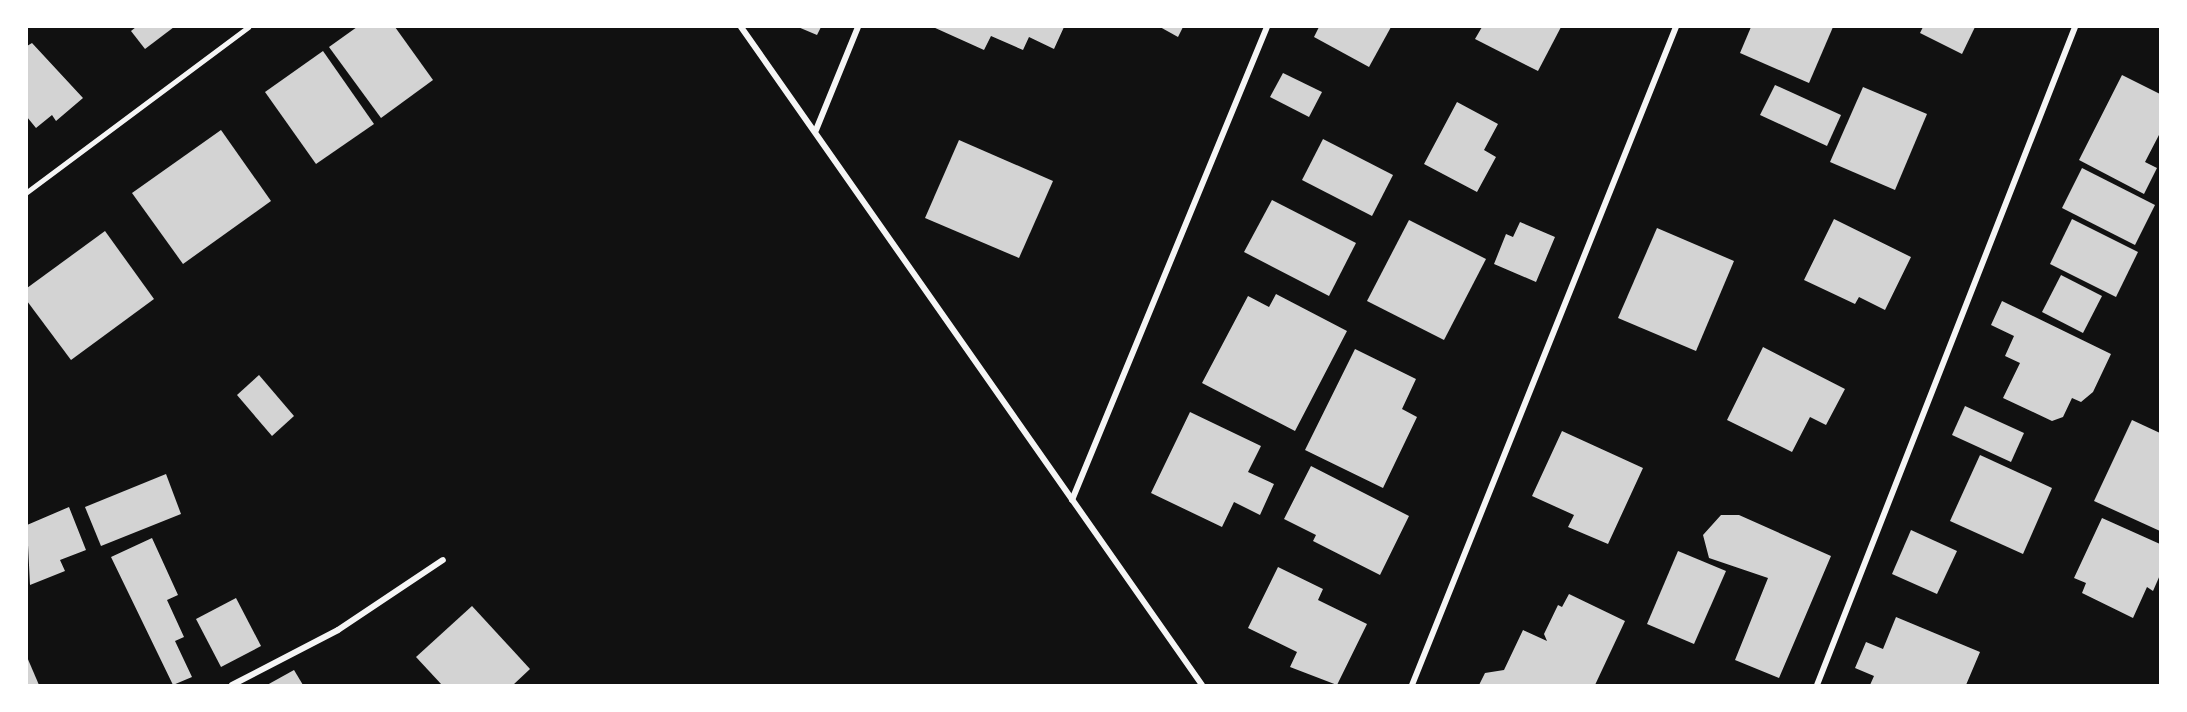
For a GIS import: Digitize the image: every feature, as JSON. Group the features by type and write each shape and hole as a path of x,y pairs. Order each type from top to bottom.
{"street":[{"path":"741,27 816,130 1202,685"},
{"path":"816,130 858,27"},
{"path":"1072,500 1267,27"},
{"path":"1412,685 1676,27"},
{"path":"1817,685 2075,27"},
{"path":"232,685 338,630 443,560"}],"lane":[{"path":"27,192 248,27"}],"building":[{"path":"136,27 174,27 145,49 131,31"},
{"path":"357,27 395,27 433,80 381,118 329,47"},
{"path":"798,27 821,27 817,35"},
{"path":"933,27 1064,27 1054,49 1029,37 1023,50 991,36 984,50"},
{"path":"1160,27 1183,27 1178,37"},
{"path":"1319,27 1391,27 1369,67 1314,37"},
{"path":"1482,27 1561,27 1538,71 1475,39"},
{"path":"1751,27 1833,27 1809,83 1740,53"},
{"path":"1923,27 1975,27 1962,54 1920,33"},
{"path":"32,43 83,98 56,121 52,115 36,128 27,117 27,46"},
{"path":"323,51 374,124 316,164 265,92"},
{"path":"1283,73 1322,92 1309,117 1270,97"},
{"path":"2122,75 2160,94 2160,133 2145,162 2157,168 2144,194 2079,160"},
{"path":"1775,85 1841,115 1827,146 1760,115"},
{"path":"1863,87 1927,114 1895,190 1830,162"},
{"path":"1457,102 1498,124 1484,150 1496,157 1477,192 1424,164"},
{"path":"221,130 271,201 183,264 132,193"},
{"path":"1323,139 1393,175 1372,216 1302,180"},
{"path":"959,140 1053,181 1019,258 925,218"},
{"path":"2082,168 2155,205 2135,245 2062,208"},
{"path":"1272,200 1356,243 1329,296 1244,252"},
{"path":"1834,219 1911,257 1885,310 1859,297 1855,304 1804,280"},
{"path":"2072,219 2138,252 2116,297 2050,264"},
{"path":"1409,220 1486,259 1444,340 1367,301"},
{"path":"1520,222 1555,237 1536,282 1494,264 1506,234 1513,237"},
{"path":"1657,228 1734,261 1696,351 1618,318"},
{"path":"105,231 154,299 71,360 27,301 27,288"},
{"path":"2061,275 2102,296 2083,333 2042,312"},
{"path":"1276,294 1347,331 1295,431 1202,383 1248,296 1269,307"},
{"path":"2002,301 2111,354 2093,392 2081,402 2072,398 2063,417 2052,421 2003,398 2020,363 2005,356 2014,336 1991,325"},
{"path":"1763,347 1845,389 1826,425 1810,417 1792,452 1727,420"},
{"path":"1355,349 1416,379 1402,409 1417,417 1383,488 1305,450"},
{"path":"259,375 294,416 272,436 237,395"},
{"path":"1965,406 2024,433 2011,462 1952,435"},
{"path":"1190,412 1261,446 1248,472 1274,484 1260,515 1234,502 1222,527 1151,493"},
{"path":"2132,420 2160,433 2160,531 2094,501"},
{"path":"1562,431 1643,468 1608,544 1568,527 1574,515 1532,496"},
{"path":"1980,455 2052,488 2023,554 1950,521"},
{"path":"1311,466 1409,516 1380,575 1313,541 1316,535 1284,519"},
{"path":"166,474 181,514 101,546 85,507"},
{"path":"69,507 86,550 60,560 65,571 30,585 27,525"},
{"path":"1721,515 1739,515 1831,556 1779,678 1735,660 1768,578 1709,558 1703,535"},
{"path":"2102,518 2160,544 2160,575 2153,591 2147,587 2133,618 2082,593 2086,583 2074,578"},
{"path":"1911,530 1957,551 1937,594 1892,574"},
{"path":"152,538 178,595 167,600 184,637 175,641 192,677 173,685 111,557"},
{"path":"1678,551 1726,571 1694,644 1647,624"},
{"path":"1278,567 1323,589 1318,600 1367,624 1337,685 1290,667 1297,652 1248,628"},
{"path":"1569,594 1625,621 1595,685 1479,685 1485,673 1504,670 1523,630 1547,641 1544,634 1558,605 1562,607"},
{"path":"236,598 261,646 221,667 196,619"},
{"path":"472,606 530,669 513,685 442,685 416,657"},
{"path":"1896,617 1980,652 1966,685 1870,685 1874,676 1855,668 1866,642 1883,649"},
{"path":"27,657 39,685 27,685"},
{"path":"294,670 303,685 267,685"}]}
